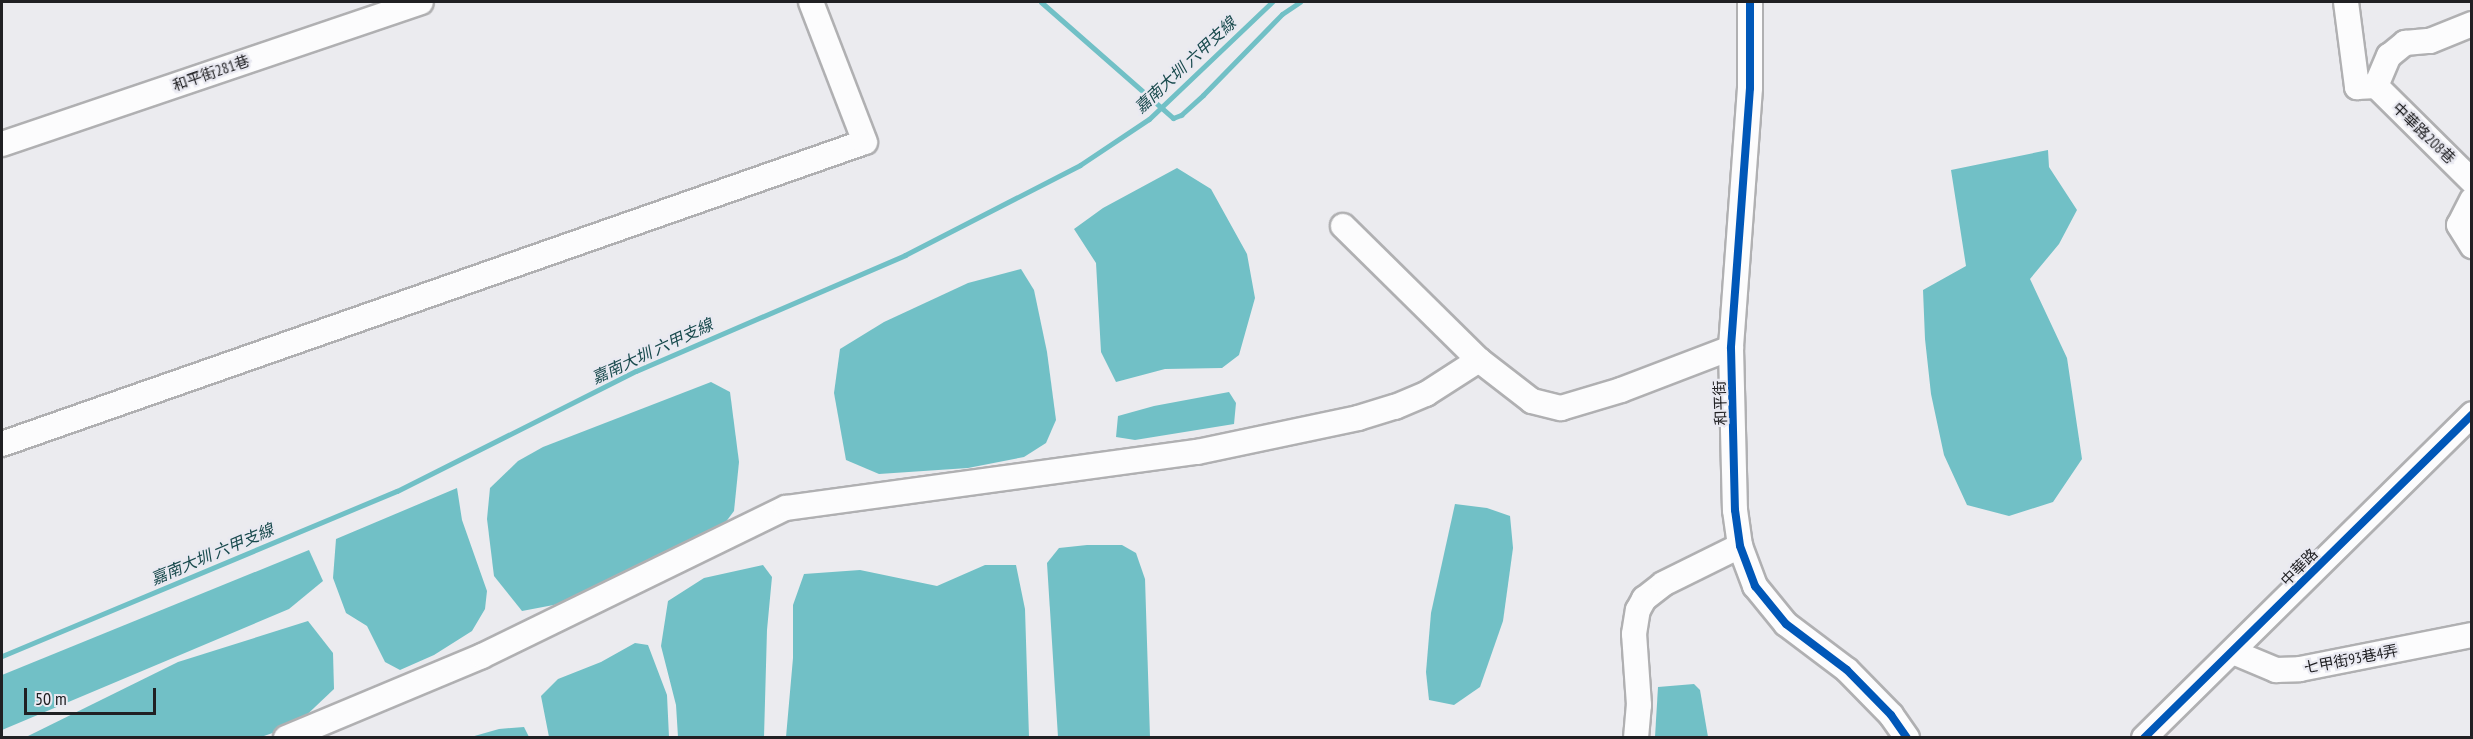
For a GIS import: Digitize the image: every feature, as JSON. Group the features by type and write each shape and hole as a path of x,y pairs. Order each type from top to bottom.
{"street":[{"name":"和平街281巷","path":"2,144 421,2"},
{"path":"2,444 865,142 811,2"},
{"name":"和平街","path":"1750,2 1750,88 1731,348 1736,472 1735,510 1740,546 1755,586 1786,624 1847,670 1891,715 1907,738"},
{"name":"中華路208巷","path":"2346,2 2357,87 2376,86 2472,181"},
{"path":"2376,86 2389,56 2405,43 2430,41 2472,24"},
{"path":"2472,200 2459,225 2472,246"},
{"path":"1343,226 1479,360 1532,401 1561,408 1621,390 1731,348"},
{"path":"286,738 482,656 786,508 1185,453 1347,420 1395,407 1426,394 1479,360"},
{"name":"中華路","path":"2144,738 2472,414"},
{"path":"1636,738 1639,705 1634,634 1638,610 1644,599 1663,584 1740,546"},
{"name":"七甲街93巷4弄","path":"2233,652 2276,670 2300,669 2472,634"}],"water":[{"path":"2048,150 2049,167 2077,210 2059,244 2030,279 2067,358 2082,459 2053,502 2009,516 1967,505 1944,455 1931,394 1923,290 1966,266 1951,170"},
{"path":"1177,168 1211,189 1247,254 1255,298 1239,355 1222,368 1165,369 1116,382 1101,352 1096,263 1074,229 1103,208"},
{"path":"1021,269 1034,290 1047,352 1056,420 1046,443 1024,457 968,468 879,474 846,460 834,393 840,349 884,322 968,283"},
{"path":"711,382 730,392 739,462 734,511 719,531 564,603 522,611 494,576 487,519 490,488 518,461 543,447"},
{"path":"1229,392 1236,403 1234,424 1135,440 1116,437 1118,416 1154,406"},
{"path":"457,488 462,520 487,591 485,609 472,631 434,655 400,670 385,662 367,626 346,613 333,578 336,539"},
{"path":"1455,504 1487,508 1510,516 1513,548 1503,621 1480,687 1454,705 1429,700 1426,672 1431,613"},
{"path":"1122,545 1136,553 1145,579 1150,737 1058,737 1047,563 1059,548"},
{"path":"309,550 323,581 289,609 2,730 2,675"},
{"path":"763,565 772,577 767,630 764,737 678,737 676,705 661,646 668,601 704,578"},
{"path":"985,565 1016,565 1025,609 1029,737 786,737 793,658 793,605 804,574 860,570 937,586"},
{"path":"308,621 333,653 334,689 296,725 261,737 24,738 178,662"},
{"path":"635,643 648,645 667,695 669,737 549,737 541,696 558,679 601,662"},
{"path":"1694,684 1700,690 1708,737 1655,737 1658,687"},
{"path":"524,727 529,737 471,737 499,729"}],"waterway":[{"path":"1041,2 1173,118 1181,115 1203,95 1282,14 1300,2"},
{"name":"嘉南大圳 六甲支線","path":"2,656 397,491 636,371 905,255 1080,165 1149,119 1272,2"}],"cycle path":[{"path":"1750,2 1750,88 1731,348 1735,510 1740,546 1755,586 1786,624 1847,670 1891,715 1907,738"},
{"path":"2144,738 2472,414"}]}
